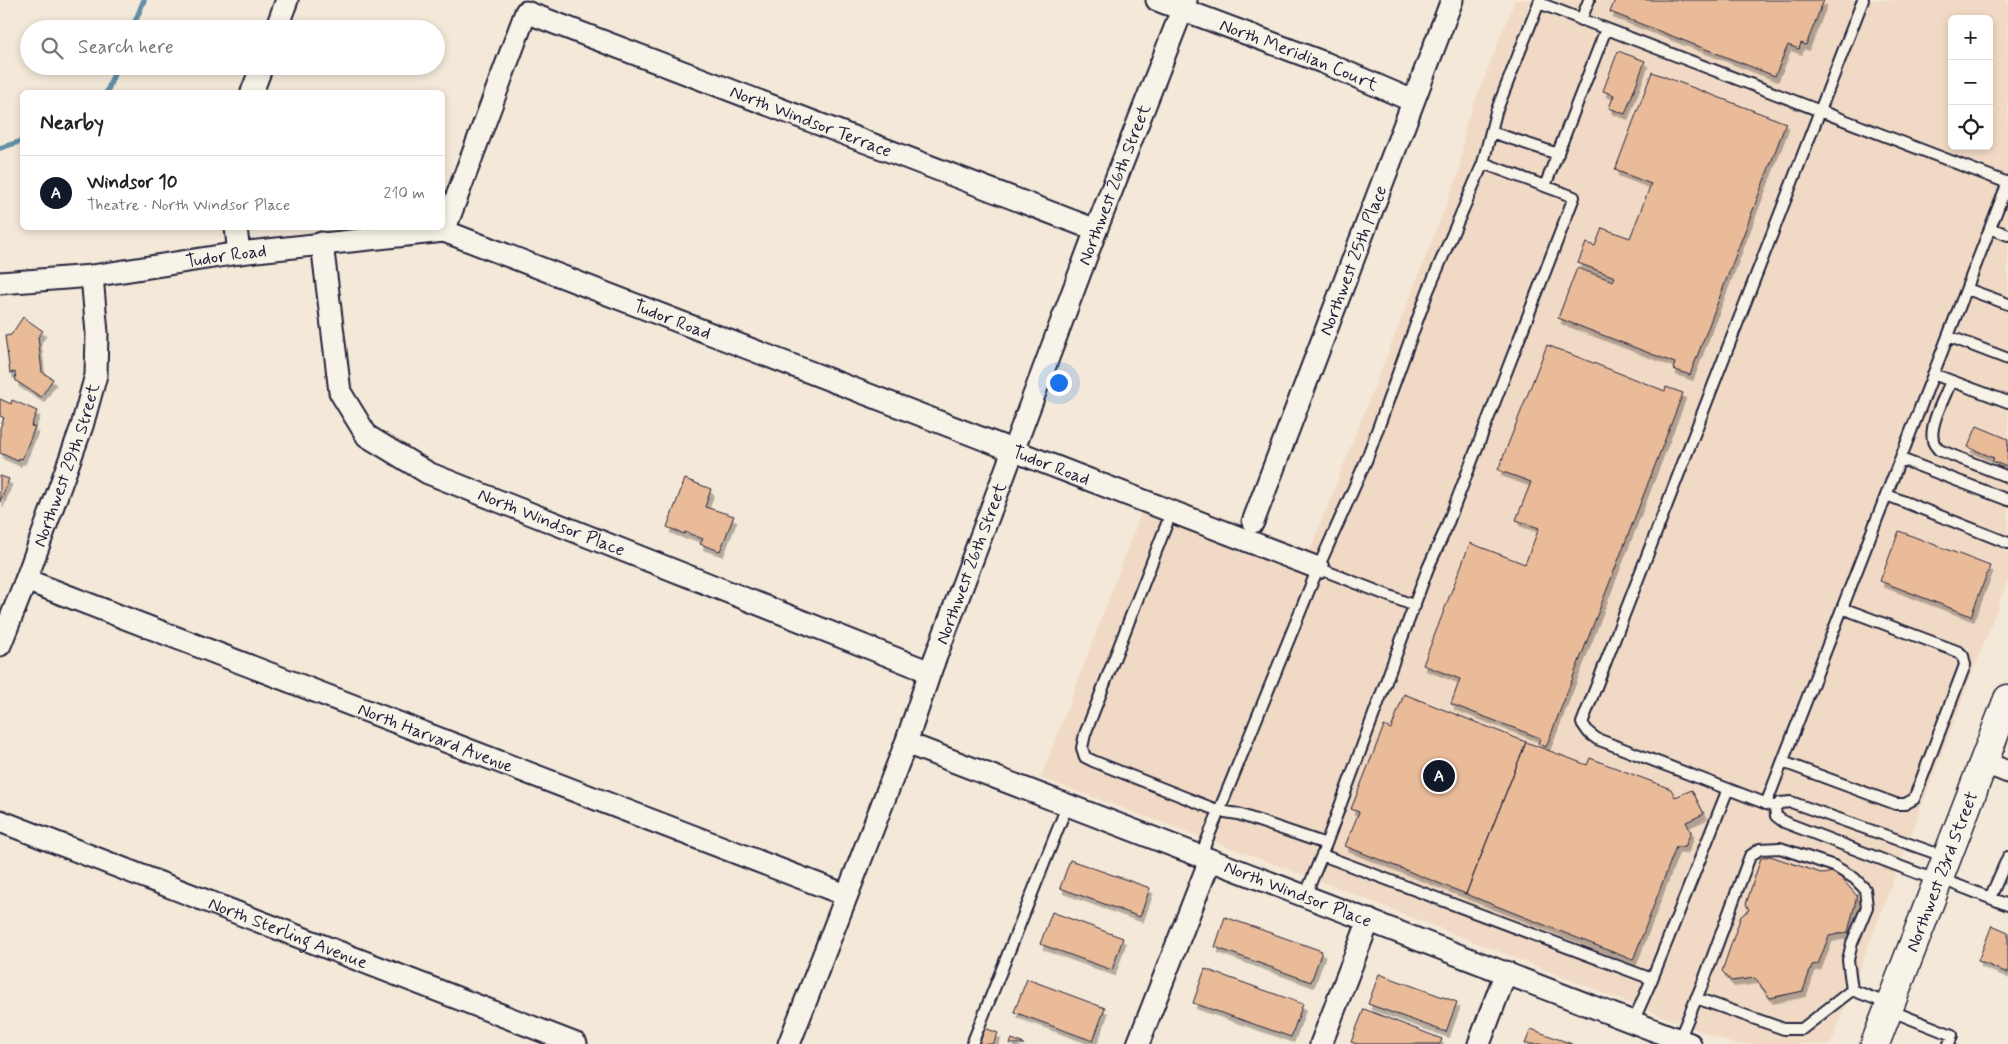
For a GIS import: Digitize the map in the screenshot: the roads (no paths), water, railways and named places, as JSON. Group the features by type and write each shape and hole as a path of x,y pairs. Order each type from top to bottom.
{"main road":[{"name":"Northwest 23rd Street","path":"1875,1044 2007,703"}],"street":[{"path":"279,20 286,0"},
{"name":"North Meridian Court","path":"1157,0 1185,5 1413,101"},
{"name":"Northwest 25th Place","path":"1253,522 1404,131 1413,101 1452,0"},
{"name":"Northwest 26th Street","path":"789,1044 906,743 930,672 1096,230 1185,5"},
{"name":"North Windsor Terrace","path":"445,228 526,12 1096,230"},
{"path":"253,90 259,75"},
{"path":"236,230 239,253"},
{"name":"Tudor Road","path":"0,283 92,276 239,253 444,231 1162,510 1318,568"},
{"name":"North Windsor Place","path":"322,243 340,392 367,436 428,473 930,672"},
{"name":"Northwest 29th Street","path":"0,645 26,580 82,426 96,375 97,333 92,276"},
{"name":"North Harvard Avenue","path":"26,580 846,895"},
{"name":"North Windsor Place","path":"906,743 1506,972 1633,1022 1671,1040"},
{"path":"1983,762 2008,772"},
{"name":"North Sterling Avenue","path":"0,821 576,1044"},
{"path":"1138,1044 1205,858"},
{"path":"1320,1044 1369,920"},
{"path":"1479,1044 1506,972"}],"lane":[{"path":"1582,20 1589,0"},
{"path":"1862,0 1582,723 1588,733 1597,739 1770,805 1791,802 2008,905"},
{"path":"1205,858 1219,811 1318,568 1366,461 1428,291 1483,163 1496,112 1540,2 1582,20 2008,183 1783,762 1770,805 1776,816 1784,822 1941,872"},
{"path":"1545,186 1606,29"},
{"path":"1491,132 1558,154"},
{"path":"1306,896 1428,568 1444,533 1574,197 1483,163"},
{"path":"1990,228 2008,235"},
{"path":"1967,289 2008,304"},
{"path":"1948,336 2008,359"},
{"path":"1933,374 2008,402"},
{"path":"1952,381 1934,424 1932,440 1934,444 1939,450 2008,476"},
{"path":"1901,459 2008,500"},
{"path":"1887,495 2008,544"},
{"path":"1162,510 1085,734 1082,748 1085,757 1219,811 1238,814 1326,844"},
{"path":"1318,568 1415,606"},
{"path":"1783,762 1896,804 1905,804 1914,799 1964,665 1963,656 1959,652 1842,608"},
{"path":"1633,1022 1728,789"},
{"path":"972,1044 1067,806"},
{"path":"1671,1040 1696,998 1750,856 1760,849 1768,847 1780,848 1834,866 1854,878 1865,889 1866,907 1852,943 1848,960 1852,990"},
{"path":"1322,855 1652,979"},
{"path":"1990,898 2008,857"},
{"path":"1852,990 1889,1007 1950,1040"},
{"path":"1696,998 1784,1029 1802,1029 1852,990"}],"waterway":[{"path":"136,20 144,0"},
{"path":"108,90 114,75"},
{"path":"0,148 20,142"}],"place":[{"name":"Windsor 10","path":"1439,776"}]}
